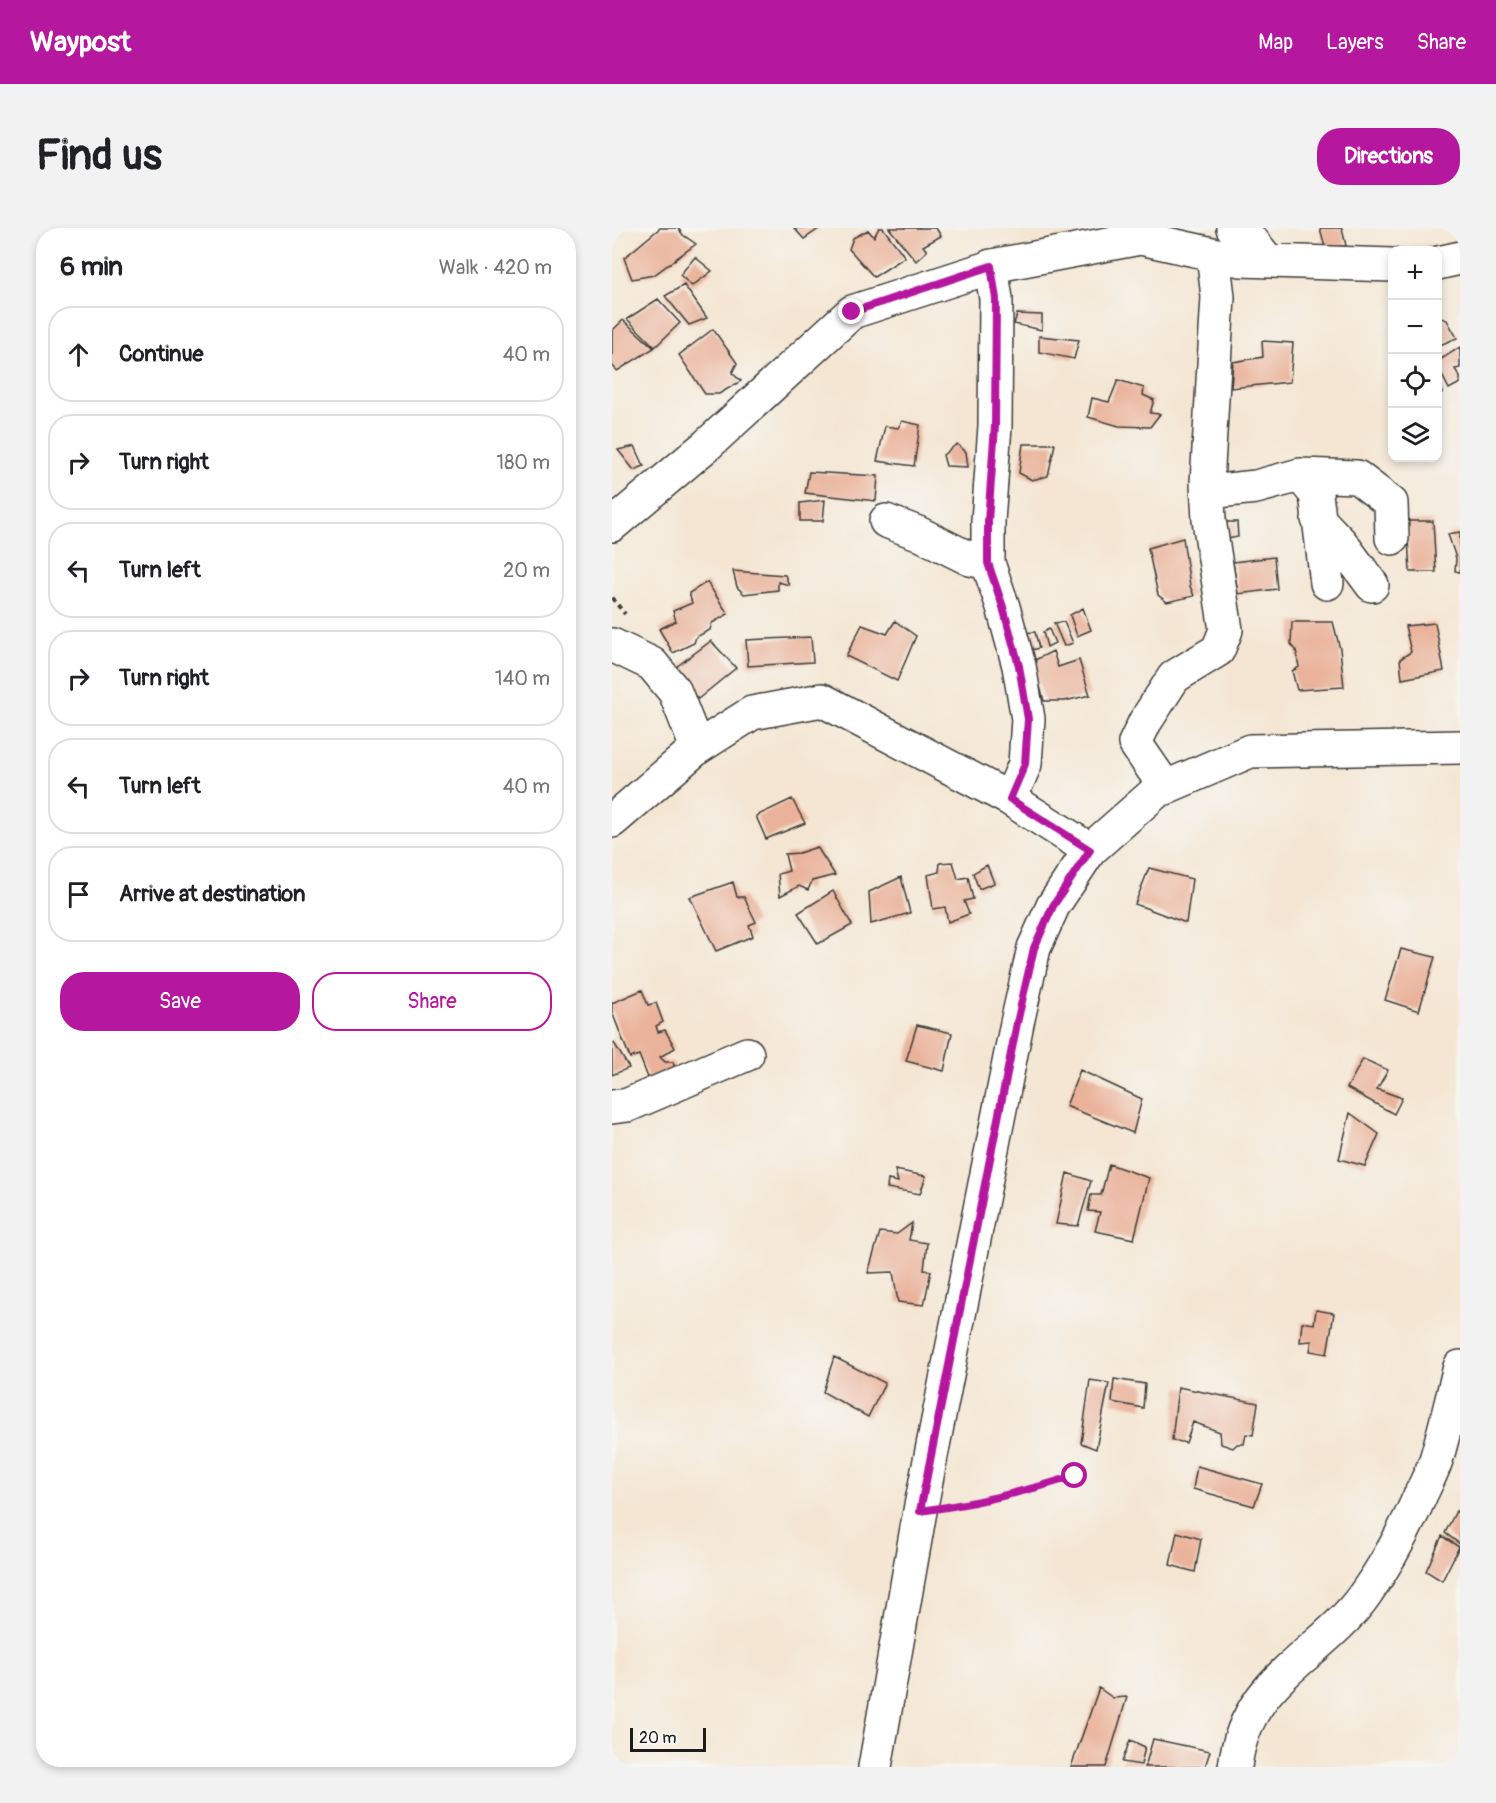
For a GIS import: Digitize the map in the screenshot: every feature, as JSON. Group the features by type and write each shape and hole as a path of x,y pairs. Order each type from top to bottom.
{"street":[{"path":"1233,228 1252,241 1268,261"},
{"path":"612,525 707,445 852,312 991,266 1140,238 1240,260 1388,265"},
{"path":"1166,788 1135,743 1145,722 1174,677 1218,650 1226,630 1209,520 1208,492 1218,297 1213,254"},
{"path":"1442,262 1460,258"},
{"path":"991,266 996,299 995,426 988,521 988,563 1019,666 1028,719 1025,764 1010,799"},
{"path":"1208,492 1256,487 1300,475 1357,477 1391,503 1392,538"},
{"path":"1300,475 1316,494 1327,583"},
{"path":"1318,519 1341,543 1372,585"},
{"path":"886,521 918,533 970,559 988,563"},
{"path":"612,645 652,664 658,671 675,692 697,748"},
{"path":"612,821 697,748 752,713 822,700 1010,799 1090,850"},
{"path":"875,1767 920,1511 1017,1023 1034,948 1053,906 1090,850 1157,791 1250,751 1460,747"},
{"path":"612,1107 628,1105 747,1054"},
{"path":"1235,1767 1245,1726 1261,1697 1282,1675 1326,1638 1366,1594 1407,1527 1435,1462 1460,1367"}],"path":[{"path":"612,598 625,614"},
{"path":"920,1511 970,1504 1020,1493 1075,1476"}],"building":[{"path":"660,228 678,228 683,235 696,244 654,275 632,279 624,258"},
{"path":"794,228 820,228 804,239"},
{"path":"879,228 883,228 905,257 874,277 849,249 853,238 868,230 874,237"},
{"path":"889,228 936,228 941,236 923,246 927,251 916,261"},
{"path":"1320,228 1342,228 1346,246 1325,247"},
{"path":"695,257 712,271 692,286 680,275"},
{"path":"684,285 707,318 689,325 665,296"},
{"path":"658,299 680,323 655,347 627,319"},
{"path":"1017,314 1042,315 1042,330 1014,324"},
{"path":"1442,318 1447,320 1457,338 1442,344"},
{"path":"623,320 654,348 617,371 612,365 612,331"},
{"path":"713,329 737,363 732,373 741,381 719,394 705,394 679,355"},
{"path":"1039,336 1079,340 1074,359 1039,352"},
{"path":"1262,341 1293,343 1290,382 1231,388 1233,362 1263,357"},
{"path":"1460,347 1460,368 1455,369 1460,377 1460,383 1449,389 1442,375 1442,358"},
{"path":"1118,380 1144,388 1143,395 1154,400 1150,413 1160,414 1150,427 1119,426 1088,417 1092,398 1109,402"},
{"path":"902,421 920,425 914,466 877,461 885,426 898,428"},
{"path":"957,444 966,452 968,467 946,466 943,455"},
{"path":"1023,444 1055,444 1048,476 1032,480 1019,473"},
{"path":"635,446 644,466 634,470 618,450"},
{"path":"809,472 878,476 876,501 805,493"},
{"path":"825,500 823,521 800,521 800,503"},
{"path":"1407,521 1433,521 1436,572 1410,572"},
{"path":"1222,522 1237,522 1238,537 1222,540"},
{"path":"1460,532 1460,572 1455,571 1456,558 1448,534"},
{"path":"1183,538 1190,586 1194,596 1167,602 1158,595 1148,548"},
{"path":"1274,557 1277,589 1238,594 1233,562"},
{"path":"733,571 785,575 789,585 778,582 778,590 744,594 737,587"},
{"path":"707,582 728,614 712,623 710,630 696,637 694,643 673,653 659,629 676,621 673,611 692,603 689,593"},
{"path":"1083,608 1091,630 1077,636 1070,615"},
{"path":"895,621 916,636 897,681 846,656 862,625 887,634"},
{"path":"1064,622 1073,643 1064,646 1054,623"},
{"path":"1292,622 1333,622 1340,649 1344,687 1297,690 1292,671 1299,667 1296,650 1291,644"},
{"path":"1435,623 1444,671 1402,679 1400,659 1411,652 1405,626"},
{"path":"1049,629 1055,643 1047,647 1043,632"},
{"path":"1035,632 1039,648 1024,652 1022,633"},
{"path":"811,637 813,662 748,666 746,640"},
{"path":"711,641 736,668 698,699 672,670"},
{"path":"1053,651 1058,667 1079,660 1090,695 1065,701 1044,701 1033,661"},
{"path":"792,799 805,823 766,839 756,816"},
{"path":"817,847 835,875 812,881 808,890 799,886 780,896 778,874 789,871 785,854 799,853"},
{"path":"953,862 958,879 968,877 973,899 964,901 969,914 948,922 945,907 933,909 928,875 939,872 940,863"},
{"path":"987,865 994,883 979,889 973,873"},
{"path":"1149,868 1192,879 1186,923 1135,904"},
{"path":"901,877 910,913 871,924 869,892"},
{"path":"733,882 737,897 744,897 756,922 749,925 753,936 716,951 690,897"},
{"path":"833,891 852,925 818,944 798,913"},
{"path":"1401,949 1435,957 1419,1011 1385,1000"},
{"path":"642,990 648,1005 656,1003 663,1022 656,1026 658,1032 665,1030 675,1048 660,1057 665,1062 673,1062 676,1072 651,1085 639,1055 630,1058 612,1012 612,1003"},
{"path":"917,1025 952,1033 944,1071 906,1061"},
{"path":"614,1043 629,1068 612,1075 612,1044"},
{"path":"1363,1059 1388,1070 1377,1089 1402,1098 1394,1114 1347,1088"},
{"path":"1080,1070 1142,1099 1133,1133 1066,1106"},
{"path":"1350,1113 1379,1134 1365,1166 1339,1159"},
{"path":"1109,1164 1149,1178 1134,1239 1095,1231 1100,1212 1088,1211 1091,1195 1101,1195"},
{"path":"895,1170 926,1176 920,1194 887,1188 888,1180 898,1182"},
{"path":"1067,1173 1091,1181 1078,1226 1056,1224"},
{"path":"912,1223 909,1240 927,1243 924,1270 931,1271 924,1305 898,1302 893,1272 868,1273 880,1232 897,1234"},
{"path":"1316,1310 1334,1313 1327,1354 1310,1351 1312,1341 1300,1342 1302,1322 1314,1324"},
{"path":"834,1357 885,1383 868,1417 823,1392"},
{"path":"1114,1379 1145,1384 1143,1408 1112,1402"},
{"path":"1090,1380 1109,1383 1096,1449 1081,1443"},
{"path":"1178,1387 1258,1403 1253,1435 1246,1434 1244,1444 1237,1444 1233,1448 1221,1444 1220,1432 1193,1422 1186,1443 1172,1440"},
{"path":"1197,1466 1262,1484 1254,1506 1193,1489"},
{"path":"1456,1511 1460,1513 1460,1544 1445,1533"},
{"path":"1177,1532 1201,1539 1195,1572 1170,1565"},
{"path":"1442,1536 1459,1547 1442,1581 1426,1571"},
{"path":"1099,1688 1113,1698 1127,1697 1106,1767 1071,1767"},
{"path":"1153,1739 1210,1751 1205,1767 1145,1767"},
{"path":"1130,1740 1145,1747 1141,1765 1122,1762"}],"route":[{"path":"852,312 991,266 996,299 995,426 988,521 988,563 1019,666 1028,719 1025,764 1010,799 1090,850 1053,906 1034,948 920,1511 970,1504 1020,1493 1075,1476"}]}
